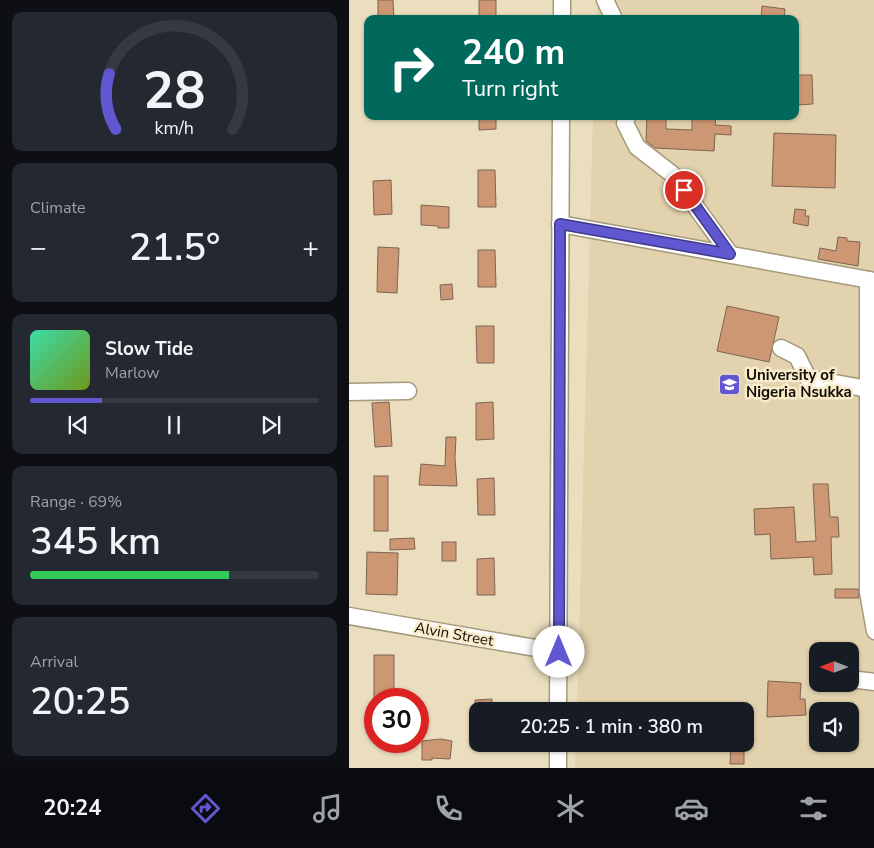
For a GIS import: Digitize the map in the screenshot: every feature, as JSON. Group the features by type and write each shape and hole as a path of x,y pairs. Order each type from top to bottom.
{"street":[{"path":"562,0 562,15"},
{"path":"605,0 612,15"},
{"path":"558,702 561,120"},
{"path":"626,120 625,123 637,147 672,174 730,254"},
{"path":"560,224 871,281 868,389 868,592 874,631"},
{"path":"781,348 797,356 808,378 868,389"},
{"path":"349,392 408,391"},
{"name":"Alvin Street","path":"349,616 559,652"},
{"path":"859,680 874,682"},
{"path":"558,752 558,768"}],"shaded area":[{"name":"University of Nigeria Nsukka","path":"597,0 874,0 874,768 575,768 576,752 754,752 754,702 577,702 593,120 799,120 799,15 596,15"}],"building":[{"path":"378,0 393,0 394,15 378,15"},
{"path":"479,0 496,0 496,15 479,15"},
{"path":"762,6 785,9 784,15 761,15"},
{"path":"799,75 812,75 813,104 799,105"},
{"path":"479,120 496,120 496,129 479,130"},
{"path":"647,120 666,120 666,129 692,130 692,120 716,120 715,125 731,126 731,135 715,134 714,151 655,148 646,141"},
{"path":"774,133 836,135 835,188 772,186"},
{"path":"478,170 495,170 496,207 478,207"},
{"path":"391,180 392,214 374,215 373,181"},
{"path":"421,205 449,207 449,228 421,225"},
{"path":"795,209 806,210 805,216 809,216 808,226 793,223"},
{"path":"838,237 847,238 847,241 860,242 858,266 818,259 820,248 836,251"},
{"path":"378,247 399,248 397,293 377,292"},
{"path":"478,250 495,250 496,287 478,287"},
{"path":"452,284 453,299 441,300 440,285"},
{"path":"727,306 779,317 769,362 717,351"},
{"path":"476,326 494,326 494,363 477,363"},
{"path":"389,402 392,446 375,447 372,403"},
{"path":"493,402 494,439 476,440 476,403"},
{"path":"446,437 456,437 457,486 419,485 421,464 445,466"},
{"path":"374,476 388,476 388,531 374,531"},
{"path":"494,478 495,515 478,515 477,479"},
{"path":"813,484 828,484 830,517 838,517 839,537 831,537 832,574 814,575 813,557 771,559 770,534 755,535 754,509 794,507 796,542 816,541"},
{"path":"414,538 415,549 390,550 390,539"},
{"path":"442,542 456,542 456,561 442,561"},
{"path":"367,552 398,553 397,595 366,594"},
{"path":"494,558 495,595 477,595 477,559"},
{"path":"835,589 858,589 859,598 835,598"},
{"path":"374,655 394,655 394,688 374,688"},
{"path":"768,681 801,683 800,699 805,699 806,715 767,717"},
{"path":"492,699 492,702 475,702 475,700"},
{"path":"441,739 452,741 450,759 432,758 432,760 422,760 422,753 429,753 429,740"},
{"path":"731,752 744,752 744,764 730,764"}],"place":[{"name":"University of Nigeria Nsukka","path":"730,384"}],"route":[{"path":"559,652 560,224 730,254 684,190"}]}
